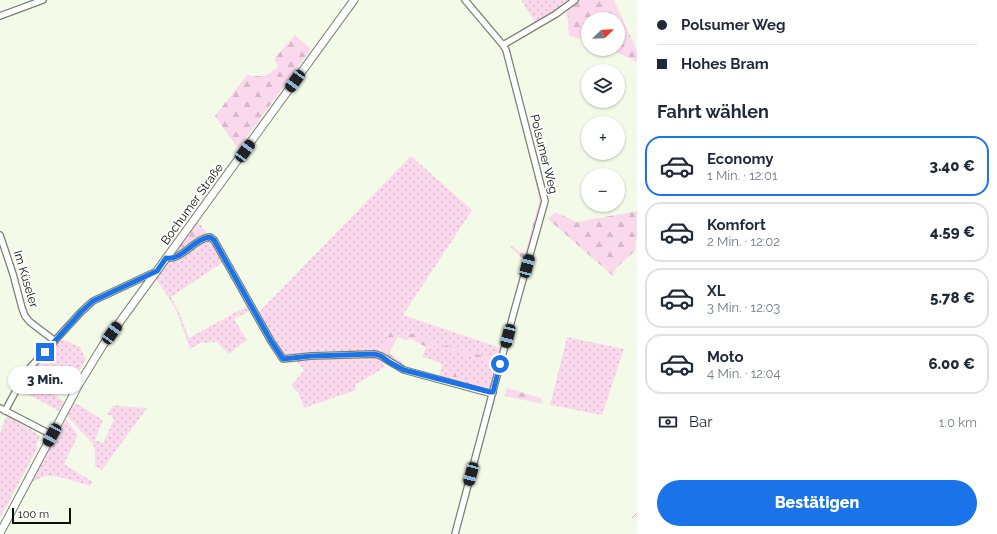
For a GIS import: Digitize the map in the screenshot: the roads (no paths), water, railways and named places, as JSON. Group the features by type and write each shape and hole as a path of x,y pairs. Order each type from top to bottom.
{"main road":[{"name":"Bochumer Straße","path":"0,533 78,386 103,345 354,0"}],"street":[{"path":"0,16 43,0"},
{"name":"Polsumer Weg","path":"455,534 545,201 506,50 465,0"},
{"path":"503,45 556,14 575,0"},
{"name":"Im Küseler","path":"0,235 25,316 30,322 55,342"},
{"path":"166,258 174,258 180,255 204,237 210,237 214,240 271,341 283,359 311,356 375,354 404,370 493,392"},
{"path":"52,435 2,410 26,372 93,301 157,271"}],"waterway":[{"path":"632,518 637,513"}]}
